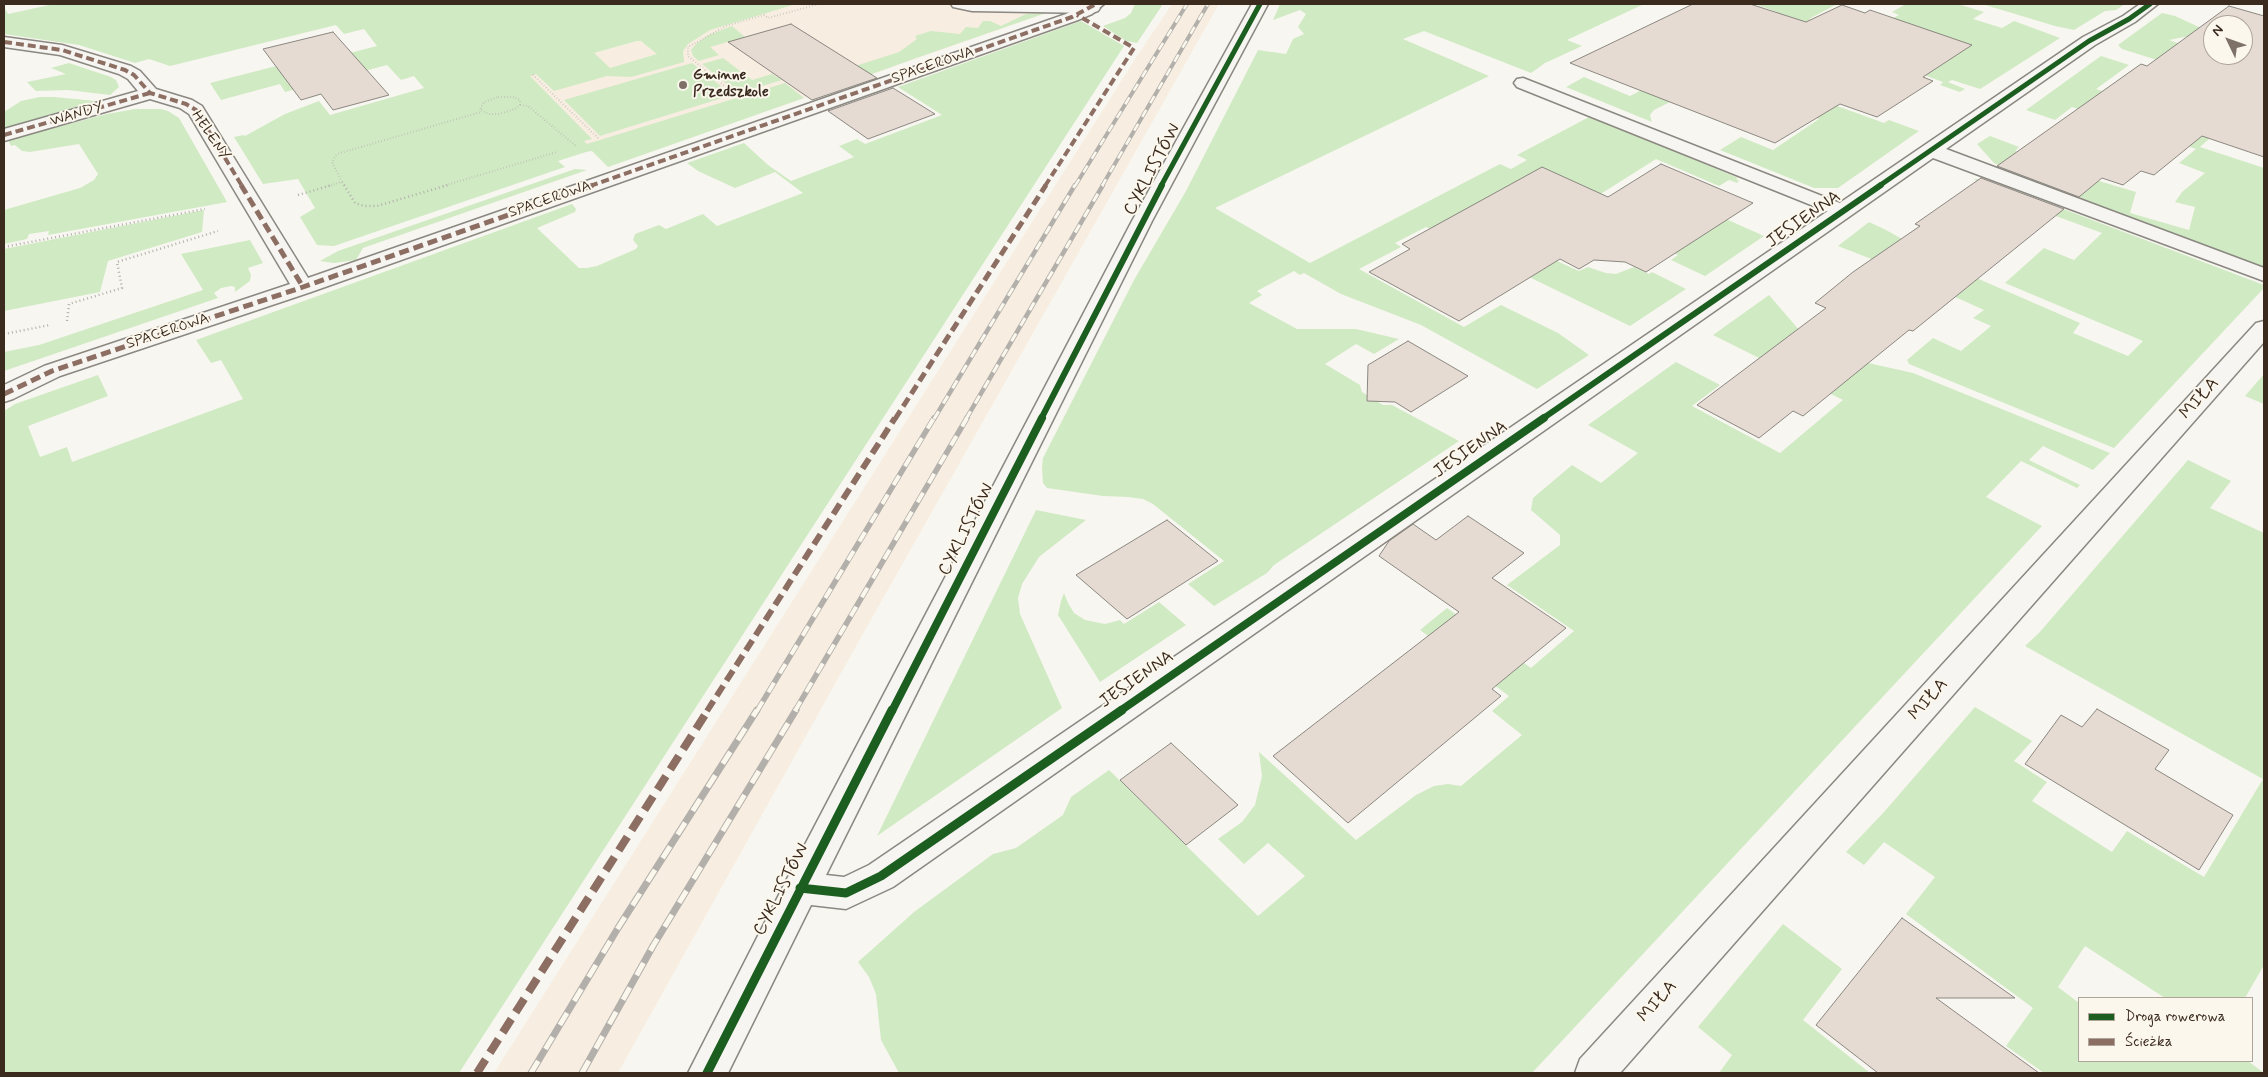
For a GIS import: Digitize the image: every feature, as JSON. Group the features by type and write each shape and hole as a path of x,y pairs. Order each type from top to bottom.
{"street":[{"path":"959,4 972,6 1094,6"},
{"name":"CYKLISTÓW","path":"707,1073 1142,221 1260,4"},
{"name":"JESIENNA","path":"800,888 846,893 880,876 2090,41 2129,19 2150,4"},
{"name":"SPACEROWA","path":"4,394 59,369 303,287 1072,17 1094,6"},
{"path":"4,42 62,50 125,70 134,75 150,93"},
{"path":"1523,83 1843,211"},
{"name":"HELENY","path":"150,93 186,104 196,110 303,287"},
{"name":"WANDY","path":"4,135 150,93"},
{"path":"1933,150 2264,275"},
{"name":"MIŁA","path":"1594,1073 2264,328"}],"path":[{"path":"728,98 737,96 688,56 687,52 692,43 726,26 764,15 768,18 819,4"},
{"path":"533,75 598,139 607,136"},
{"path":"481,112 481,105 498,97 514,97 520,100 520,104"},
{"path":"520,104 515,109 505,113 494,115 481,112 337,154 332,162 355,203 364,206 377,206 557,152"},
{"path":"520,104 528,106 576,146 581,153"},
{"path":"566,149 576,146"},
{"path":"4,247 222,206 252,203 342,182"},
{"path":"4,334 67,321 69,304 122,288 117,262 226,228 222,206"}],"shaded area":[{"name":"Gminne Przedszkole","path":"796,4 1044,4 1046,13 608,167 514,75 637,41 681,36"},
{"path":"1172,4 1219,4 855,648 618,1073 494,1073 1139,53"}],"green space":[{"path":"54,4 796,4 710,30 688,44 683,51 684,62 631,77 607,76 554,91 536,74 530,76 592,139 584,141 587,144 785,83 804,98 608,167 592,151 586,152 558,161 565,167 334,246 317,245 300,217 315,208 298,179 263,184 234,137 245,136 285,114 319,101 330,115 424,88 414,76 401,80 387,65 285,92 280,84 221,100 210,83 280,65 284,70 377,46 364,29 344,34 336,25 170,66 149,59 135,63 79,45 4,34 4,7 8,14","holes":["641,41 657,54 610,68 594,53"]},
{"path":"1135,4 1163,4 1137,43 1126,41 1103,26 1125,18 1131,13"},
{"path":"1280,4 1644,4 1567,40 1582,46 1545,63 1531,73 1424,31 1403,39 1489,76 1215,208 1310,263 1500,164 1511,169 1527,160 1517,155 1591,116 1738,178 1736,179 1739,181 1737,183 1729,180 1719,186 1656,159 1599,195 1686,235 1717,215 1764,236 1705,276 1671,260 1678,255 1628,231 1546,256 1579,271 1588,267 1616,274 1634,267 1649,274 1652,272 1686,289 1630,326 1426,227 1395,243 1401,247 1359,269 1464,327 1501,305 1558,333 1589,355 1537,389 1421,325 1341,294 1304,273 1300,275 1294,271 1257,291 1262,295 1249,303 1297,329 1356,329 1399,339 1374,354 1356,344 1325,364 1360,385 1362,392 1383,405 1392,405 1459,441 1274,565 1267,573 1214,606 1188,584 1224,561 1153,504 1143,499 1103,496 1047,488 1043,483 1043,458 1134,280 1186,191 1258,50 1286,54 1293,39 1304,34 1298,27 1306,14 1300,10 1273,20"},
{"path":"1755,4 1837,4 1809,19 1860,36 1899,15 1892,12 1906,4 1958,4 1984,12 1973,19 2002,28 2014,21 2060,38 1980,89 1952,80 1948,82 1965,89 1960,92 1940,85 1943,82 1869,55 1804,94 1884,123 1889,120 1919,131 1838,188 1814,188 1720,150 1741,137 1773,150 1819,119 1766,99 1676,99 1654,110 1650,115 1652,122 1566,87 1584,77 1630,96 1686,67 1777,12"},
{"path":"1982,4 2125,4 2116,10 2105,11 2074,30"},
{"path":"1046,13 816,94 821,77 899,52 917,39 915,36 931,31 960,34 966,27 978,28 983,21 990,21 1001,26 1026,14"},
{"path":"2162,13 2175,16 2203,29 2203,33 2169,40 2203,52 2203,65 2253,65 2253,52 2261,50 2264,52 2264,98 2224,81 2122,49 2118,45"},
{"path":"1081,21 1124,46 459,1073 4,1073 4,411 15,404 98,375 108,396 28,426 40,457 67,447 72,462 243,399 221,360 211,363 196,340 572,204 576,209 575,212 537,228 579,268 597,266 636,249 638,246 633,240 635,234 659,225 666,229 703,214 717,226 803,193 775,172 735,188 698,171 687,163 744,143 768,165 791,181 854,157 839,146 857,139 865,144 942,115 898,87"},
{"path":"732,26 745,37 710,47 719,55 699,61 693,56 691,50 697,43 709,35"},
{"path":"2101,56 2129,65 2096,89 2218,131 2200,147 2264,168 2264,268 1994,168 1998,165 1977,144 1990,136 2019,147 2015,151 2092,179 2136,192 2130,213 2189,230 2195,207 2175,202 2182,192 2205,173 2179,163 2196,149 2072,107 2055,120 2026,110"},
{"path":"723,58 752,80 772,74 782,80 738,93 702,64"},
{"path":"69,63 111,77 116,80 119,87 110,95 68,90 36,91 27,82 66,74 51,68"},
{"path":"692,63 732,95 600,136 564,100"},
{"path":"40,97 96,101 4,128 4,112 21,101"},
{"path":"135,109 161,109 179,118 227,202 48,235 49,231 29,234 27,239 4,244 4,210 80,188 94,180 98,174 79,144 30,152 22,151 15,145 11,146 8,140 107,114"},
{"path":"575,169 587,170 363,248 356,260 334,263 320,261 338,251"},
{"path":"1974,179 1984,179 2264,285 2264,288 2114,448 1909,364 1907,360 1933,338 1961,351 1991,326 1973,318 1984,310 1838,246 1869,222 1958,270 2080,323 2073,333 2128,356 2143,341 2005,283 2044,248 2074,260 2102,233 2015,201 1983,186"},
{"path":"204,210 202,232 108,261 100,292 4,311 4,249"},
{"path":"250,240 263,263 248,268 251,275 250,281 235,292 235,287 221,288 214,293 218,298 4,371 4,352 39,345 203,290 181,254"},
{"path":"1769,295 1800,331 1846,358 1913,373 2110,453 2093,470 2043,446 2029,460 2080,485 2077,488 2021,461 1986,497 2042,526 1532,1073 899,1073 881,1040 876,994 869,977 858,962 914,912 993,854 1016,848 1063,815 1071,797 1109,770 1258,916 1305,876 1268,843 1244,864 1218,839 1242,822 1255,805 1262,776 1259,752 1356,840 1416,795 1434,786 1448,784 1461,786 1522,735 1492,711 1509,696 1420,630 1447,608 1531,668 1574,631 1507,585 1560,545 1560,535 1531,510 1533,498 1572,465 1601,483 1638,453 1588,425 1676,362 1720,385 1692,406 1780,453 1843,400 1713,335"},
{"path":"2264,374 2264,404 2245,396"},
{"path":"2188,460 2231,481 2210,508 2264,533 2264,965 2246,997 2163,997 2085,946 2058,987 2078,1002 2078,1062 2249,1062 2264,1073 2044,1073 2006,1046 2033,1008 1906,914 1935,877 1884,842 1864,865 1846,852 1884,812 1975,707 2032,741 2014,761 2047,782 2032,801 2112,852 2127,831 2204,877 2263,779 2025,646 2039,633"},
{"path":"1036,510 1086,520 1039,557 1022,584 1018,598 1020,614 1062,708 877,836"},
{"path":"1064,593 1074,613 1085,620 1105,624 1120,620 1124,624 1159,602 1186,625 1100,682 1058,615"},
{"path":"1783,924 1842,969 1803,1020 1870,1073 1719,1073 1732,1055 1698,1027"}],"building":[{"path":"1693,4 1750,4 1806,22 1842,5 1865,13 1870,10 1972,45 1923,77 1933,81 1877,117 1840,104 1775,143 1570,63"},
{"path":"2229,6 2264,16 2264,157 2202,136 2154,175 2141,171 2123,185 2102,178 2079,197 1997,166 2141,64 2147,66 2203,25 2203,65 2253,65 2253,15 2217,15"},
{"path":"791,24 877,78 812,100 728,42"},
{"path":"333,32 389,95 333,110 321,94 301,100 263,49"},
{"path":"893,88 935,114 868,139 828,111"},
{"path":"1661,164 1753,203 1646,272 1625,262 1594,260 1579,269 1560,259 1459,321 1369,272 1410,249 1402,244 1542,167 1608,197"},
{"path":"1981,178 2064,209 1913,331 1909,330 1803,416 1793,411 1759,438 1697,405 1826,308 1815,303 1853,272 1920,226 1915,224"},
{"path":"1408,341 1468,376 1411,412 1395,402 1367,401 1368,365"},
{"path":"1468,516 1524,553 1492,578 1566,628 1492,689 1501,696 1348,823 1273,756 1459,612 1379,556 1389,541 1413,524 1436,540"},
{"path":"1167,520 1218,561 1127,619 1076,575"},
{"path":"2097,709 2169,750 2155,769 2233,815 2199,870 2025,764 2061,715 2082,727"},
{"path":"1171,743 1238,805 1186,845 1120,780"},
{"path":"1902,918 2015,998 1936,998 2039,1073 1878,1073 1816,1025"}],"railway":[{"path":"1075,186 1187,4"},
{"path":"1102,186 1208,4"},
{"path":"934,419 1075,185"},
{"path":"966,419 1103,185"},
{"path":"757,711 934,418"},
{"path":"795,711 967,418"},
{"path":"531,1073 618,928 757,710"},
{"path":"582,1073 653,946 796,710"}],"marked path":[{"path":"4,394 52,371 303,287 1072,17 1096,4"},
{"path":"477,1073 797,570 1134,48 1077,15"},
{"path":"4,42 62,50 125,70 134,75 150,93 186,104 196,110 303,287"},
{"path":"4,135 150,93"}],"cycle path":[{"path":"707,1073 1142,221 1260,4"},
{"path":"800,888 846,893 881,876 2089,41 2129,19 2150,4"}],"place":[{"name":"Gminne Przedszkole","path":"683,85"}]}
